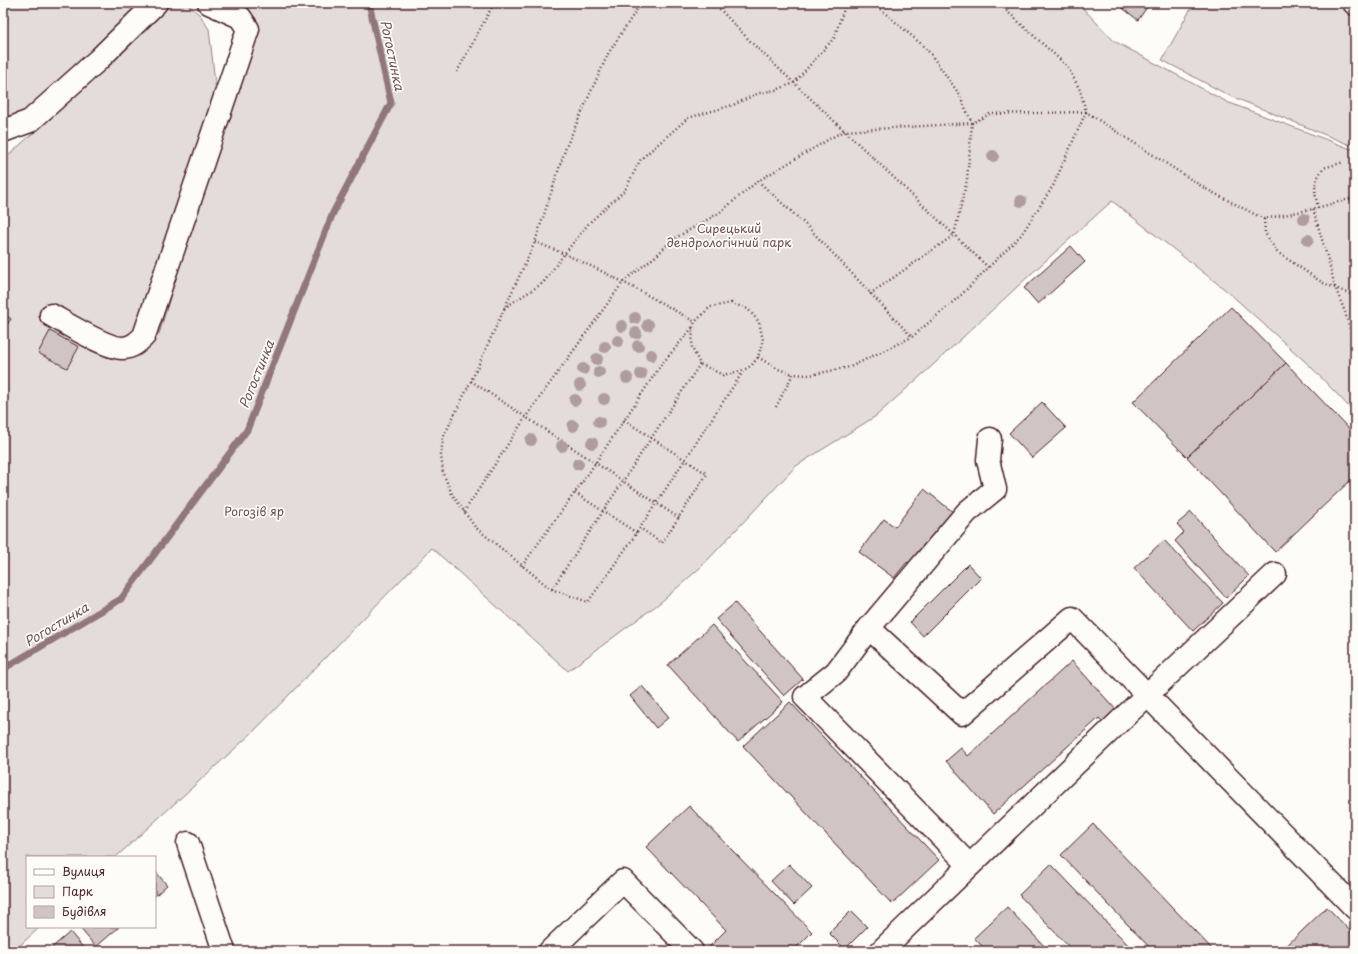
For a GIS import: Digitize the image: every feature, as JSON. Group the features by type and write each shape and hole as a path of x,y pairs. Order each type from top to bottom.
{"lane":[{"path":"3,131 30,121 98,60 156,3"},
{"path":"51,316 111,347 124,348 136,344 144,336 248,29 240,17 209,3"},
{"path":"969,865 805,697 836,672 869,628 968,512 995,489 988,460 990,439"},
{"path":"881,951 969,865 1275,574"},
{"path":"869,628 962,714 1072,618 1355,908"},
{"path":"188,843 224,951"},
{"path":"550,951 622,881 692,951"}],"path":[{"path":"457,72 494,3"},
{"path":"641,3 608,54 566,147 535,242 443,438 441,455 443,473 452,494 475,527 552,589 588,602 637,533 744,370"},
{"path":"714,3 752,43 843,131 989,268"},
{"path":"504,308 544,283 589,223 625,190 641,159 688,118 733,105 759,93 776,90 794,83 834,38 846,3"},
{"path":"870,294 954,235 967,180 972,123 959,94 930,53 873,3"},
{"path":"758,357 778,369 793,374 810,374 850,367 912,336 960,295 1021,235 1053,186 1086,112 1080,90 1067,66 998,3"},
{"path":"464,512 525,418 623,282 657,255 672,240 719,213 758,181 843,131 972,123 990,114 1086,112 1206,189 1264,219 1313,210 1355,196"},
{"path":"1318,208 1315,194 1316,181 1323,168 1344,162"},
{"path":"758,181 806,225 870,294 912,336"},
{"path":"1349,199 1355,200"},
{"path":"1313,210 1335,287 1345,312 1355,345"},
{"path":"1264,219 1265,233 1277,252 1323,283 1355,296"},
{"path":"535,242 565,253 623,282 695,322"},
{"path":"731,303 748,309 759,322 763,340 758,357 752,365 744,370 723,375 700,364 692,348 693,327 695,322 710,307 731,303"},
{"path":"522,566 575,493 660,365 693,327"},
{"path":"552,589 700,364"},
{"path":"776,407 793,374"},
{"path":"471,381 679,518"},
{"path":"624,420 707,474 662,543 640,528"},
{"path":"575,493 637,533"}],"green space":[{"path":"3,3 151,3 28,117 3,125"},
{"path":"186,3 200,15 209,29 216,91 159,334 254,20 228,3 1078,3 1114,41 1227,102 1351,149 1355,144 1355,413 1310,366 1227,291 1112,201 876,416 796,466 702,566 661,602 568,671 432,548 253,732 117,856 26,856 26,928 39,928 14,951 3,951 3,154 8,156 62,106 103,63 168,6"},
{"path":"1194,3 1355,3 1355,138 1350,145 1228,95 1162,60"}],"building":[{"path":"1116,3 1150,3 1138,20"},
{"path":"1071,246 1085,262 1038,304 1024,288"},
{"path":"1231,307 1286,363 1187,457 1133,402"},
{"path":"3,313 11,319 3,330"},
{"path":"50,331 79,347 67,368 38,353"},
{"path":"1286,363 1355,435 1355,476 1275,552 1187,457"},
{"path":"1042,402 1066,428 1032,458 1009,433"},
{"path":"924,489 953,512 912,566 907,562 894,578 859,552 884,519 895,527"},
{"path":"1191,512 1249,576 1226,598 1175,541 1184,532 1177,524"},
{"path":"1164,540 1223,603 1193,631 1134,568"},
{"path":"968,564 981,578 923,636 910,622"},
{"path":"735,603 803,679 784,696 716,619"},
{"path":"712,625 783,702 738,742 668,665"},
{"path":"1072,661 1118,712 1104,724 1099,718 993,814 946,761 961,748 968,756"},
{"path":"642,686 669,717 656,728 630,696"},
{"path":"790,702 939,860 892,904 743,746"},
{"path":"689,806 812,932 793,951 705,951 726,930 646,847"},
{"path":"1093,824 1214,951 1153,951 1061,855"},
{"path":"789,864 812,888 794,905 771,881"},
{"path":"1051,864 1134,951 1073,951 1019,895"},
{"path":"156,872 167,885 156,895"},
{"path":"1007,907 1049,951 987,951 974,938"},
{"path":"1327,907 1355,936 1355,951 1281,951"},
{"path":"851,911 867,927 845,949 829,933"},
{"path":"80,928 118,928 96,947"},
{"path":"70,932 86,951 48,951"},
{"path":"918,945 924,951 911,951"},
{"path":"964,946 968,951 959,951"}],"waterway":[{"name":"Рогостинка","path":"3,669 121,599 247,430 333,213 391,103 369,3"}],"park label":[{"name":"Сирецький дендрологічний парк","path":"729,235"},
{"name":"Рогозів яр","path":"254,511"}]}
